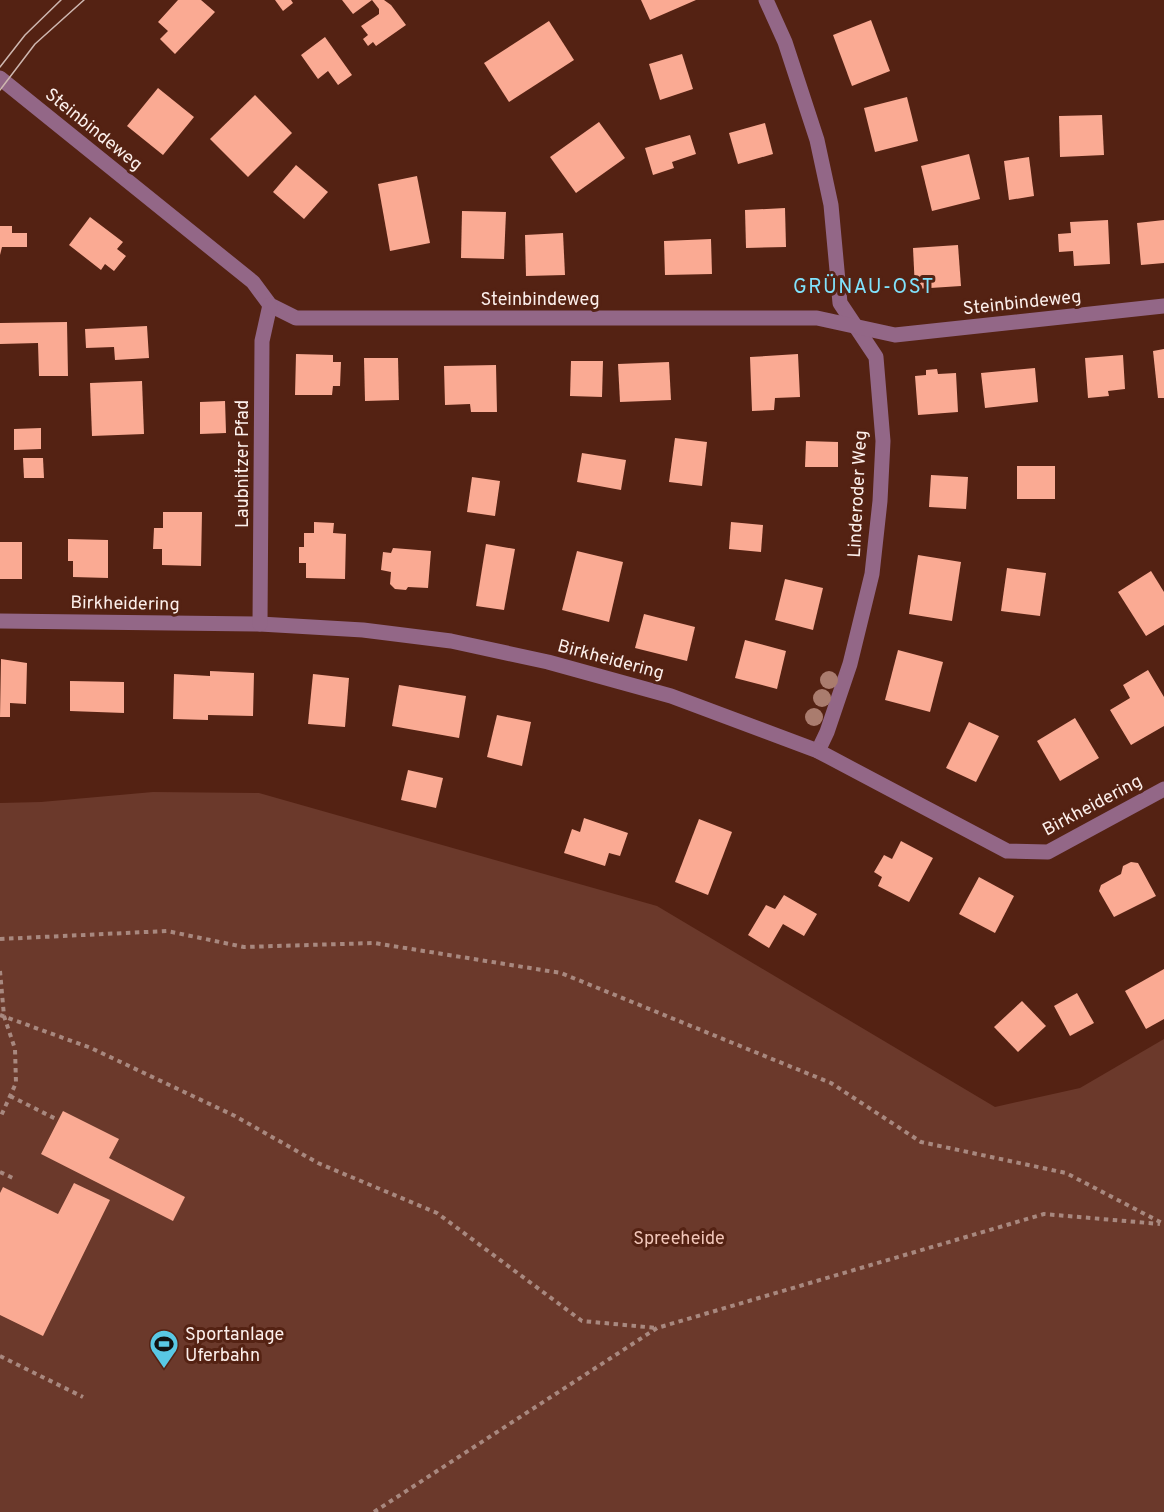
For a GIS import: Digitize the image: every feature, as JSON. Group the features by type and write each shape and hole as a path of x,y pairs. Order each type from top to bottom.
{"street":[{"name":"Linderoder Weg","path":"766,0 785,42 817,140 831,205 840,303 876,357 882,441 880,501 872,574 862,621 827,732 818,751"},
{"name":"Steinbindeweg","path":"0,78 253,282 270,305 296,318 817,318 895,335 1164,306"},
{"name":"Laubnitzer Pfad","path":"260,624 262,341 270,305"},
{"name":"Birkheidering","path":"0,621 260,624 363,630 451,641 548,662 671,696 818,751 1006,851 1048,852 1164,789"}],"path":[{"path":"0,939 167,932 244,946 374,944 561,973 831,1083 921,1142 1066,1173 1164,1225"},
{"path":"0,971 2,1016 15,1049 16,1083 0,1118"},
{"path":"2,1016 91,1048 235,1116 318,1163 436,1213 582,1321 657,1328"},
{"path":"10,1096 58,1120"},
{"path":"0,1172 15,1179"},
{"path":"374,1512 657,1328 1044,1214 1164,1225"},
{"path":"0,1356 83,1397"}],"green space":[{"name":"Spreeheide","path":"153,792 259,793 657,906 995,1107 1080,1088 1164,1039 1164,1512 0,1512 0,803 41,802"}],"building":[{"path":"178,0 201,0 215,12 175,54 160,39 168,31 158,22"},
{"path":"275,0 291,0 293,3 283,11"},
{"path":"342,0 372,0 353,14"},
{"path":"372,0 384,0 391,5 406,25 376,46 373,42 368,46 363,39 368,35 361,26 379,14 379,9"},
{"path":"641,0 696,0 650,20"},
{"path":"871,20 890,71 852,86 833,35"},
{"path":"549,21 574,60 509,102 484,63"},
{"path":"325,37 352,75 338,85 328,71 318,79 301,55"},
{"path":"682,54 693,89 660,100 649,64"},
{"path":"158,88 194,117 163,155 127,126"},
{"path":"255,95 292,133 248,177 210,139"},
{"path":"907,97 918,141 875,152 864,108"},
{"path":"1102,115 1104,155 1060,157 1059,116"},
{"path":"599,122 625,158 576,193 550,157"},
{"path":"765,123 773,154 738,164 729,133"},
{"path":"690,135 696,154 672,162 674,168 653,175 645,148"},
{"path":"969,154 980,199 932,211 921,166"},
{"path":"1029,157 1034,196 1009,200 1004,161"},
{"path":"296,165 328,192 304,219 273,192"},
{"path":"417,176 430,243 390,251 378,184"},
{"path":"785,208 786,247 746,248 745,210"},
{"path":"462,211 506,212 504,259 461,258"},
{"path":"90,217 123,242 117,249 126,256 114,271 105,264 101,270 69,245"},
{"path":"1108,220 1110,264 1074,266 1073,251 1059,252 1058,234 1071,233 1070,222"},
{"path":"1164,220 1164,263 1141,265 1137,223"},
{"path":"0,226 12,226 12,233 27,233 27,247 2,247 0,255"},
{"path":"563,233 565,275 526,276 525,235"},
{"path":"711,239 712,274 665,275 664,241"},
{"path":"958,245 961,286 915,289 913,248"},
{"path":"67,322 68,376 39,376 38,343 0,344 0,323"},
{"path":"147,326 149,358 115,360 114,347 86,348 85,329"},
{"path":"1164,349 1164,398 1158,398 1153,351"},
{"path":"296,354 333,355 333,362 341,362 340,386 333,386 332,395 295,395"},
{"path":"798,354 800,397 775,398 774,410 752,411 750,357"},
{"path":"1123,355 1125,389 1108,391 1109,396 1088,398 1085,358"},
{"path":"364,358 398,358 399,400 365,401"},
{"path":"571,361 603,361 602,397 570,396"},
{"path":"669,362 671,400 620,402 618,364"},
{"path":"496,365 497,412 471,412 470,404 445,405 444,366"},
{"path":"1035,368 1038,402 985,408 981,373"},
{"path":"937,369 938,374 956,373 958,412 918,415 915,376 926,375 926,370"},
{"path":"142,381 144,434 92,436 90,383"},
{"path":"225,401 226,433 200,434 200,402"},
{"path":"41,428 41,449 14,450 14,429"},
{"path":"675,438 707,442 702,486 669,482"},
{"path":"806,441 838,442 838,467 805,467"},
{"path":"582,453 626,460 621,490 577,482"},
{"path":"23,458 43,458 44,478 24,478"},
{"path":"1017,466 1055,466 1055,499 1017,499"},
{"path":"931,475 968,477 966,509 929,507"},
{"path":"472,477 500,481 495,516 467,512"},
{"path":"163,512 202,512 201,566 162,565 162,549 153,549 154,528 163,528"},
{"path":"314,522 334,523 333,533 346,534 345,579 306,578 306,563 299,563 299,547 304,547 304,533 314,533"},
{"path":"731,522 763,525 761,552 729,549"},
{"path":"68,539 108,540 108,578 73,577 73,561 68,561"},
{"path":"0,542 22,542 22,579 0,579"},
{"path":"486,544 515,549 504,610 476,606"},
{"path":"393,548 431,551 428,588 395,589 390,584 391,572 381,570 383,552 391,553"},
{"path":"577,551 623,562 609,622 562,610"},
{"path":"918,555 961,562 952,621 909,614"},
{"path":"1007,568 1046,573 1040,616 1001,611"},
{"path":"1151,571 1164,592 1164,625 1146,636 1118,592"},
{"path":"785,579 823,588 813,630 775,620"},
{"path":"644,614 695,627 687,661 635,648"},
{"path":"745,640 786,651 777,689 735,678"},
{"path":"898,650 943,662 930,712 885,700"},
{"path":"1,659 27,663 26,704 10,703 10,717 0,717"},
{"path":"1148,670 1164,697 1164,726 1131,745 1110,710 1130,698 1123,685"},
{"path":"210,671 254,673 253,716 208,715 208,720 173,719 174,674 210,676"},
{"path":"313,674 349,678 345,727 308,724"},
{"path":"70,681 124,682 124,713 70,711"},
{"path":"399,685 466,696 459,738 392,726"},
{"path":"497,715 531,722 522,766 487,757"},
{"path":"1075,718 1099,758 1060,781 1037,741"},
{"path":"969,722 999,736 976,782 946,768"},
{"path":"408,770 443,778 436,808 401,800"},
{"path":"584,818 628,833 620,856 609,853 605,866 564,853 572,829 580,832"},
{"path":"699,819 732,832 708,895 675,882"},
{"path":"901,841 933,858 909,902 878,886 882,877 874,872 884,855 892,859"},
{"path":"1131,862 1138,863 1156,896 1114,917 1099,891 1101,885 1121,874 1123,866"},
{"path":"979,877 1014,896 995,933 959,914"},
{"path":"784,895 817,914 804,936 783,924 769,948 748,935 766,905 775,909"},
{"path":"1164,969 1164,1019 1146,1029 1125,991"},
{"path":"1077,993 1094,1023 1070,1036 1054,1006"},
{"path":"1022,1001 1046,1026 1018,1052 994,1027"},
{"path":"63,1111 119,1139 109,1158 185,1197 173,1221 41,1154"},
{"path":"74,1183 110,1200 43,1336 0,1315 0,1193 3,1187 58,1214"}],"tram line":[{"path":"0,67 25,35 61,0"},
{"path":"0,90 35,44 84,0"}],"place":[{"name":"Sportanlage Uferbahn","path":"164,1370"}],"district":[{"name":"GRÜNAU-OST","path":"864,286"}]}
